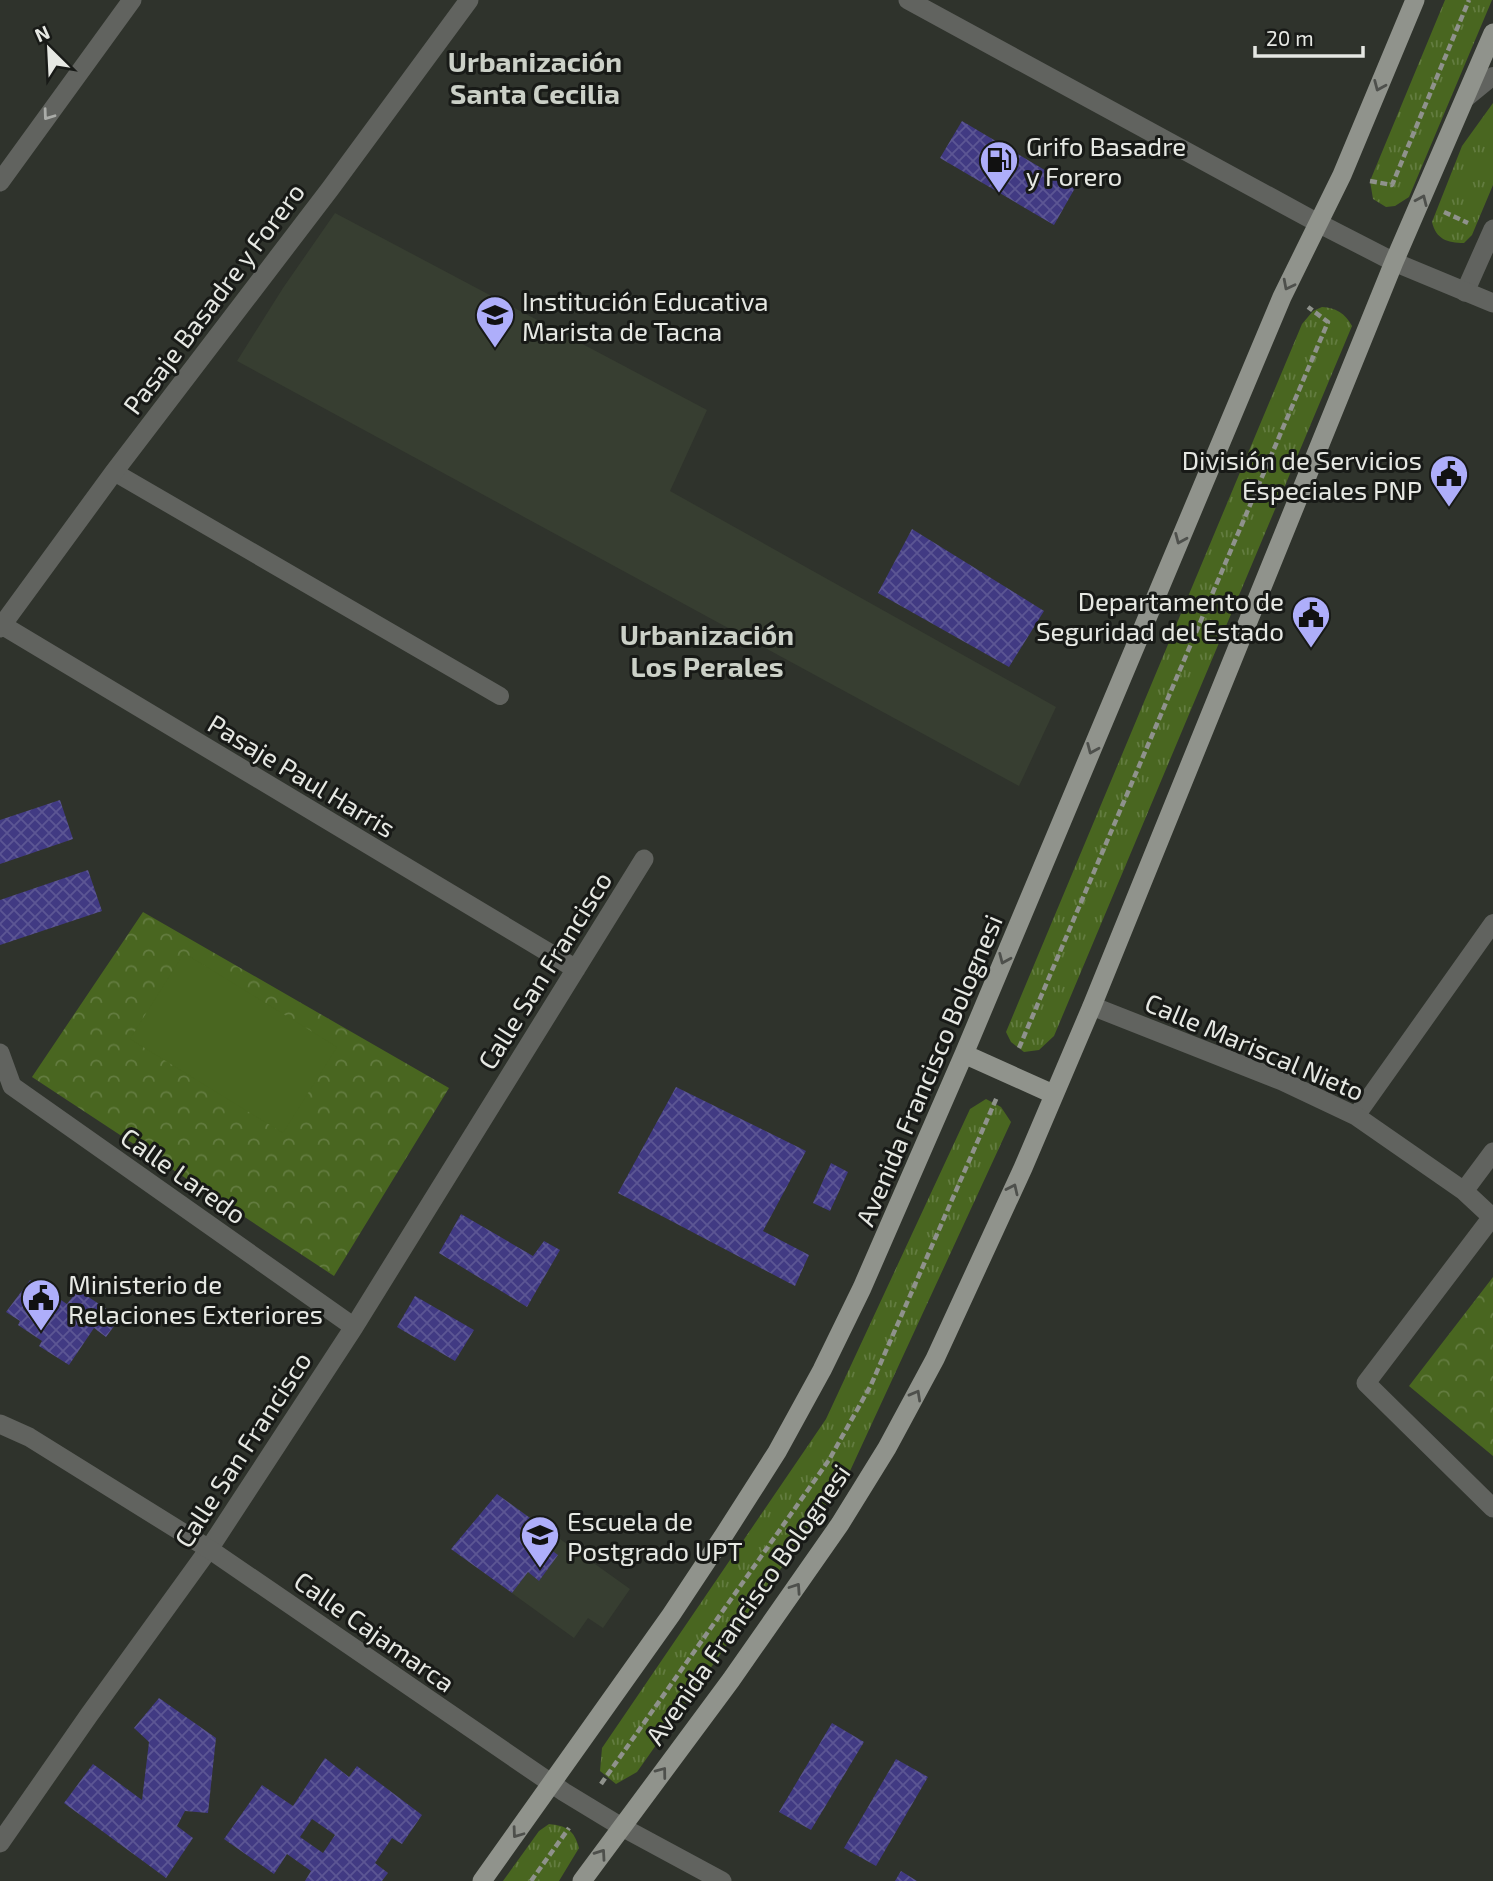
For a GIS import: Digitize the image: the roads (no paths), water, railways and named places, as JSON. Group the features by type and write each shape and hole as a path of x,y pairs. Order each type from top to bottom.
{"main road":[{"name":"Avenida Francisco Bolognesi","path":"482,1881 678,1604 777,1452 822,1370 862,1289 964,1054 1282,297 1342,174 1415,0"},
{"name":"Avenida Francisco Bolognesi","path":"582,1881 778,1615 840,1524 887,1448 935,1359 1023,1168 1092,1006 1394,262 1493,33"},
{"path":"964,1054 1054,1094"}],"street":[{"path":"0,182 132,0"},
{"name":"Pasaje Basadre y Forero","path":"1,627 114,472 330,189 469,0"},
{"path":"908,0 1318,223 1394,262 1493,303"},
{"path":"1465,292 1493,229"},
{"name":"Pasaje Paul Harris","path":"1,627 576,969"},
{"name":"Calle San Francisco","path":"0,1843 209,1549 354,1327 644,859"},
{"name":"Calle Mariscal Nieto","path":"1092,1006 1282,1081 1356,1116 1464,1191 1493,1217"},
{"name":"Calle Laredo","path":"0,1053 12,1086 354,1327"},
{"path":"1464,1191 1493,1152"},
{"path":"1493,1217 1366,1383 1493,1508"},
{"name":"Calle Cajamarca","path":"0,1423 29,1437 209,1549 552,1784 620,1826 722,1881"}],"lane":[{"path":"1465,99 1493,76"},
{"path":"114,472 500,696"},
{"path":"1356,1116 1493,923"}],"place":[{"name":"Grifo Basadre y Forero","path":"999,194"},
{"name":"Institución Educativa Marista de Tacna","path":"495,349"},
{"name":"División de Servicios Especiales PNP","path":"1449,508"},
{"name":"Departamento de Seguridad del Estado","path":"1311,649"},
{"name":"Ministerio de Relaciones Exteriores","path":"41,1332"},
{"name":"Escuela de Postgrado UPT","path":"540,1569"}],"district":[{"name":"Urbanización Santa Cecilia","path":"535,77"},
{"name":"Urbanización Los Perales","path":"707,650"}]}
